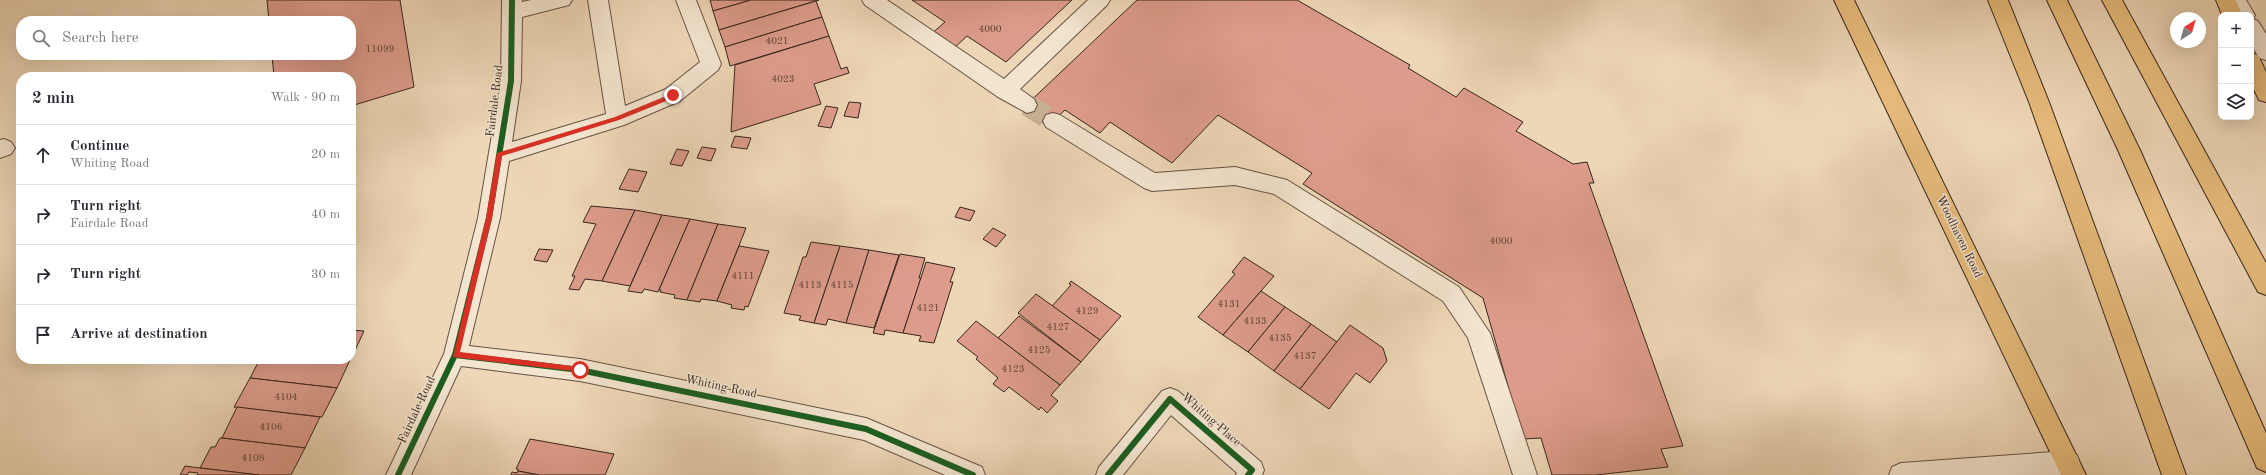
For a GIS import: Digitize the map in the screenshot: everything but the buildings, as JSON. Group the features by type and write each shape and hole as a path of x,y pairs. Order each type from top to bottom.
{"main road":[{"name":"Woodhaven Road","path":"1844,0 2071,469"},
{"path":"1998,0 2039,102 2174,475"},
{"path":"2057,0 2129,150 2266,460"},
{"path":"2112,0 2266,285"},
{"path":"2226,0 2231,12"},
{"path":"2254,67 2266,94"}],"street":[{"path":"512,6 562,0"},
{"path":"598,0 617,119"},
{"path":"499,155 617,119 673,95 711,64 686,0"},
{"path":"872,0 1027,105"},
{"path":"1005,91 1100,0"},
{"path":"2236,0 2242,12"},
{"name":"Fairdale Road","path":"398,475 456,355 489,218 511,81 512,6"},
{"path":"2254,31 2266,52"},
{"path":"1053,121 1152,182 1235,176 1279,186 1451,294 1478,333 1525,475"},
{"name":"Whiting Road","path":"456,355 580,370 866,429 973,475"},
{"name":"Whiting Place","path":"1108,475 1170,399 1252,470 1248,475"},
{"path":"1901,475 2071,469"}],"tunnel":[{"path":"1027,105 1053,121"}],"cycle path":[{"path":"398,475 455,355 489,218 511,81 512,0"},
{"path":"455,355 580,370 866,429 973,475"},
{"path":"1108,475 1170,399 1252,470 1248,475"}],"route":[{"path":"580,370 456,355 489,218 499,155 617,119 673,95"}]}
